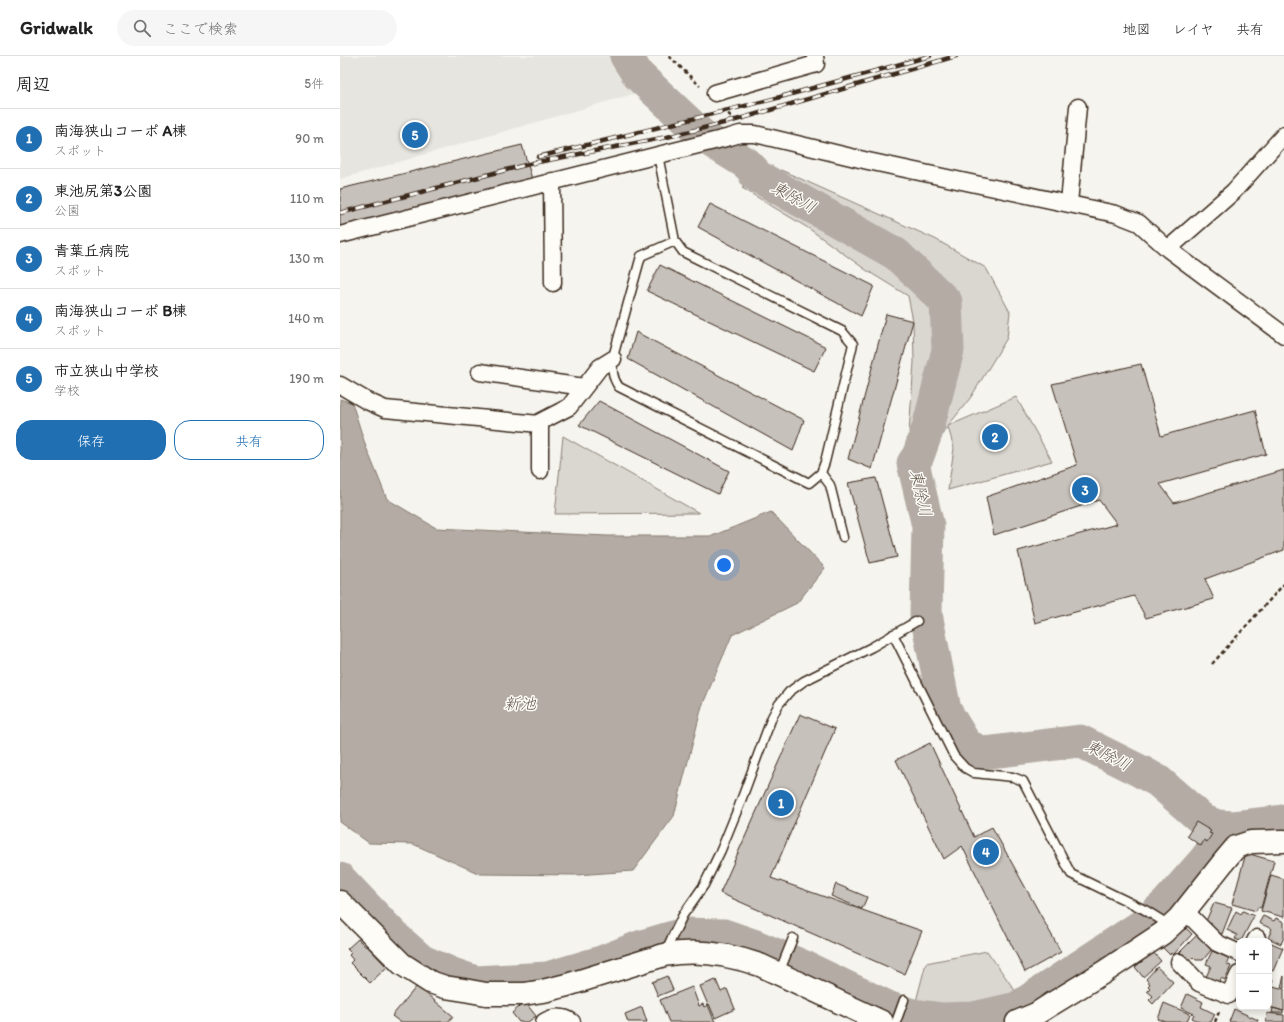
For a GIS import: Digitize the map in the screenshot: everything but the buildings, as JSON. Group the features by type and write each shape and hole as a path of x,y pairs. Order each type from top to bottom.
{"street":[{"path":"715,93 816,64 815,56"},
{"path":"1068,203 1078,107"},
{"path":"340,235 740,134 755,134 868,161 1068,203 1127,218 1139,223 1168,249 1284,335"},
{"path":"1168,249 1233,192 1284,135"},
{"path":"552,181 553,283"},
{"path":"540,471 540,422 569,407 600,367 612,359"},
{"path":"480,372 584,387"},
{"path":"340,385 367,401 385,409 540,424"},
{"path":"1017,1022 1036,1014 1145,946 1185,911 1236,847 1251,842 1284,841"},
{"path":"340,902 402,964 430,982 446,987 486,994 524,994 567,986 664,954 684,953 724,955 742,958 779,971 892,1021"},
{"path":"1185,911 1217,943 1236,952"},
{"path":"1178,962 1199,983 1229,996 1236,981"},
{"path":"544,1022 550,1018 566,1018 572,1022"}],"lane":[{"path":"658,155 675,241 683,252 842,331 853,344 825,462 821,473 809,483 619,388 612,372 612,359 641,256 675,241"},
{"path":"821,473 830,485 843,537"},
{"path":"664,954 683,915 704,885 721,850 772,718 779,704 789,692 804,681 872,647 917,621"},
{"path":"893,634 954,756 964,768 974,773 1013,777 1023,782 1071,874 1145,910 1168,925"},
{"path":"779,971 793,938"},
{"path":"892,1021 904,1000"}],"path":[{"path":"1212,664 1284,584"}],"shaded area":[{"path":"340,56 615,56 640,92 340,179"},
{"path":"781,170 935,239 986,268 1010,312 1007,338 971,397 948,426 1016,397 1052,461 948,490 954,448 948,427 933,446 909,433 914,362 913,321 908,296 866,270 808,228 742,188"},
{"path":"563,436 699,513 555,514"},
{"path":"987,951 1016,992 993,1005 946,1011 915,1005 926,963"}],"water":[{"name":"新池","path":"340,399 352,403 366,447 387,499 436,528 607,536 712,536 771,512 825,568 797,603 732,635 702,706 674,816 633,871 576,875 480,874 413,844 369,843 340,822"}],"waterway":[{"name":"東除川","path":"626,56 638,75 704,137 746,163 753,170 755,175 896,254 946,302 948,350 928,428 918,456 913,463 928,526 926,614 945,710 966,745 984,753 1080,741 1158,781 1204,821 1217,826 1234,827 1284,821"},
{"path":"340,879 396,938 422,961 476,982 547,978 601,962 639,947 683,934 724,935 753,945 807,968 890,1008 913,1015 942,1019 973,1018 1017,1008 1141,926 1167,903 1204,861 1220,840 1234,827"}],"railway":[{"path":"538,157 773,99 930,56"},
{"path":"340,213 533,163 667,137 736,120 956,56"}],"place":[{"name":"市立狭山中学校","path":"415,135"},
{"name":"東池尻第3公園","path":"995,437"},
{"name":"青葉丘病院","path":"1085,490"},
{"name":"南海狭山コーポ A棟","path":"781,803"},
{"name":"南海狭山コーポ B棟","path":"986,852"}]}
